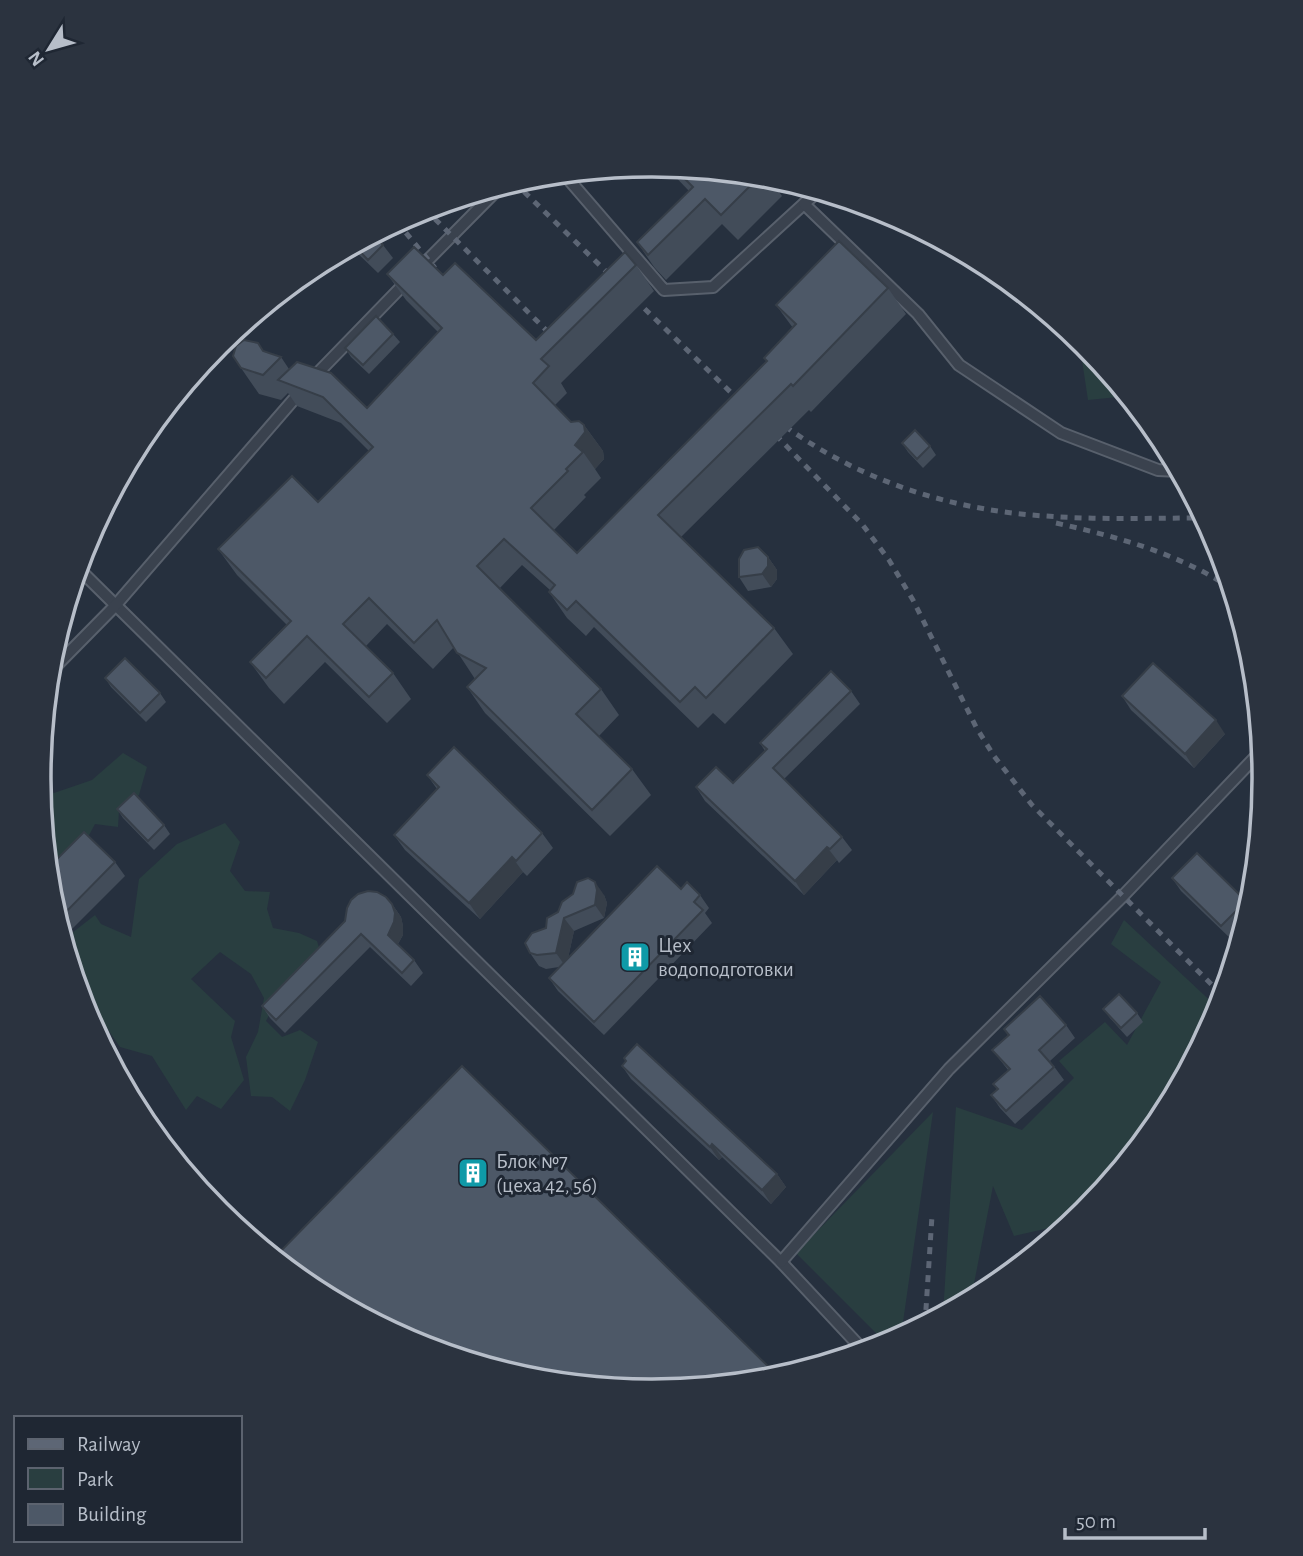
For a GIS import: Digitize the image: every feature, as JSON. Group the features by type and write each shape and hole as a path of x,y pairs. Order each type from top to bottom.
{"lane":[{"path":"571,182 664,290 713,287 810,199"},
{"path":"62,659 114,607 289,403 487,201"},
{"path":"804,204 918,314 959,365 1061,433 1158,470 1167,470"},
{"path":"86,577 781,1262 856,1343"},
{"path":"781,1262 949,1069 1122,897 1252,761"}],"green space":[{"path":"1082,359 1116,397 1088,400"},
{"path":"123,753 147,767 139,795 119,810 118,827 95,824 87,839 57,865 51,792 92,780"},
{"path":"225,823 240,842 230,871 245,891 270,892 267,909 273,928 299,933 317,941 322,957 275,1004 266,1021 282,1037 300,1030 318,1042 305,1080 290,1111 272,1097 251,1096 246,1057 258,1032 264,998 251,974 220,952 191,979 235,1021 231,1037 244,1080 221,1109 197,1096 186,1110 152,1056 120,1047 96,1008 71,934 95,915 101,924 131,937 139,879 177,844"},
{"path":"1124,920 1210,1000 1207,1008 1172,1078 1151,1112 1103,1174 1050,1228 1014,1236 993,1186 974,1285 944,1302 956,1107 1022,1130 1074,1078 1059,1061 1105,1022 1127,1045 1161,982 1111,944"},
{"path":"933,1112 903,1323 877,1334 796,1253"}],"building":[{"path":"685,179 750,186 721,215 705,199 648,255 637,242 693,187"},
{"path":"839,241 888,288 793,386 791,384 658,515 774,628 706,698 695,687 680,702 576,601 567,610 549,592 555,585 504,539 477,566 601,689 576,714 632,769 592,810 467,687 486,668 457,653 437,620 414,643 369,598 343,624 393,673 369,697 307,636 266,678 250,662 291,621 218,549 292,476 318,502 373,447 323,397 278,380 297,362 331,373 367,408 442,328 387,274 414,247 443,275 455,263 536,340 625,252 636,265 541,359 549,366 533,383 571,422 579,421 584,425 585,432 575,445 583,452 531,508 577,553 767,361 764,358 796,324 776,305"},
{"path":"380,242 383,245 368,260 361,253"},
{"path":"376,316 393,334 363,365 345,348"},
{"path":"244,340 258,343 263,351 281,357 263,375 241,368 233,356 236,346"},
{"path":"915,430 930,446 917,459 902,443"},
{"path":"758,547 768,557 768,566 762,574 739,577 739,559 744,550"},
{"path":"125,658 160,693 140,713 105,678"},
{"path":"1153,663 1216,720 1185,754 1122,696"},
{"path":"831,671 851,691 773,768 842,837 830,849 827,847 795,881 696,787 716,767 733,783 767,749 760,743"},
{"path":"454,747 542,833 516,861 512,857 469,903 394,835 439,787 427,775"},
{"path":"134,793 164,825 148,841 117,809"},
{"path":"84,832 115,862 66,912 57,859"},
{"path":"1197,853 1241,896 1238,909 1221,926 1172,878"},
{"name":"Цех водоподготовки","path":"657,866 681,889 687,882 700,895 694,902 703,910 594,1022 549,978"},
{"path":"588,878 595,882 595,905 564,918 556,953 530,953 525,943 532,933 546,928 547,918 558,912 562,902 573,894 577,882"},
{"path":"368,891 377,892 392,904 394,922 388,935 414,960 402,973 361,934 276,1020 262,1006 345,921 351,900"},
{"path":"1119,994 1137,1013 1121,1028 1103,1009"},
{"path":"1040,996 1066,1025 1039,1050 1054,1067 1006,1111 991,1095 998,1089 993,1084 1010,1069 992,1050 1009,1035 1004,1029"},
{"path":"637,1044 777,1174 762,1190 712,1144 710,1147 622,1066 626,1061 624,1058"},
{"name":"Блок №7 (цеха 42, 56)","path":"462,1066 769,1367 730,1374 652,1379 573,1374 496,1358 458,1347 386,1317 318,1278 281,1251"}],"railway":[{"path":"524,191 748,409"},
{"path":"434,218 556,340"},
{"path":"404,231 435,268"},
{"path":"774,418 835,458 868,474 902,487 972,507 1008,513 1065,517 1193,518"},
{"path":"766,425 862,524 889,560 913,600 976,727 994,756 1032,805 1214,987"},
{"path":"1056,523 1147,548 1190,565 1218,580"},
{"path":"926,1312 932,1216"}],"place":[{"name":"Цех водоподготовки","path":"635,957"},
{"name":"Блок №7 (цеха 42, 56)","path":"473,1173"}]}
